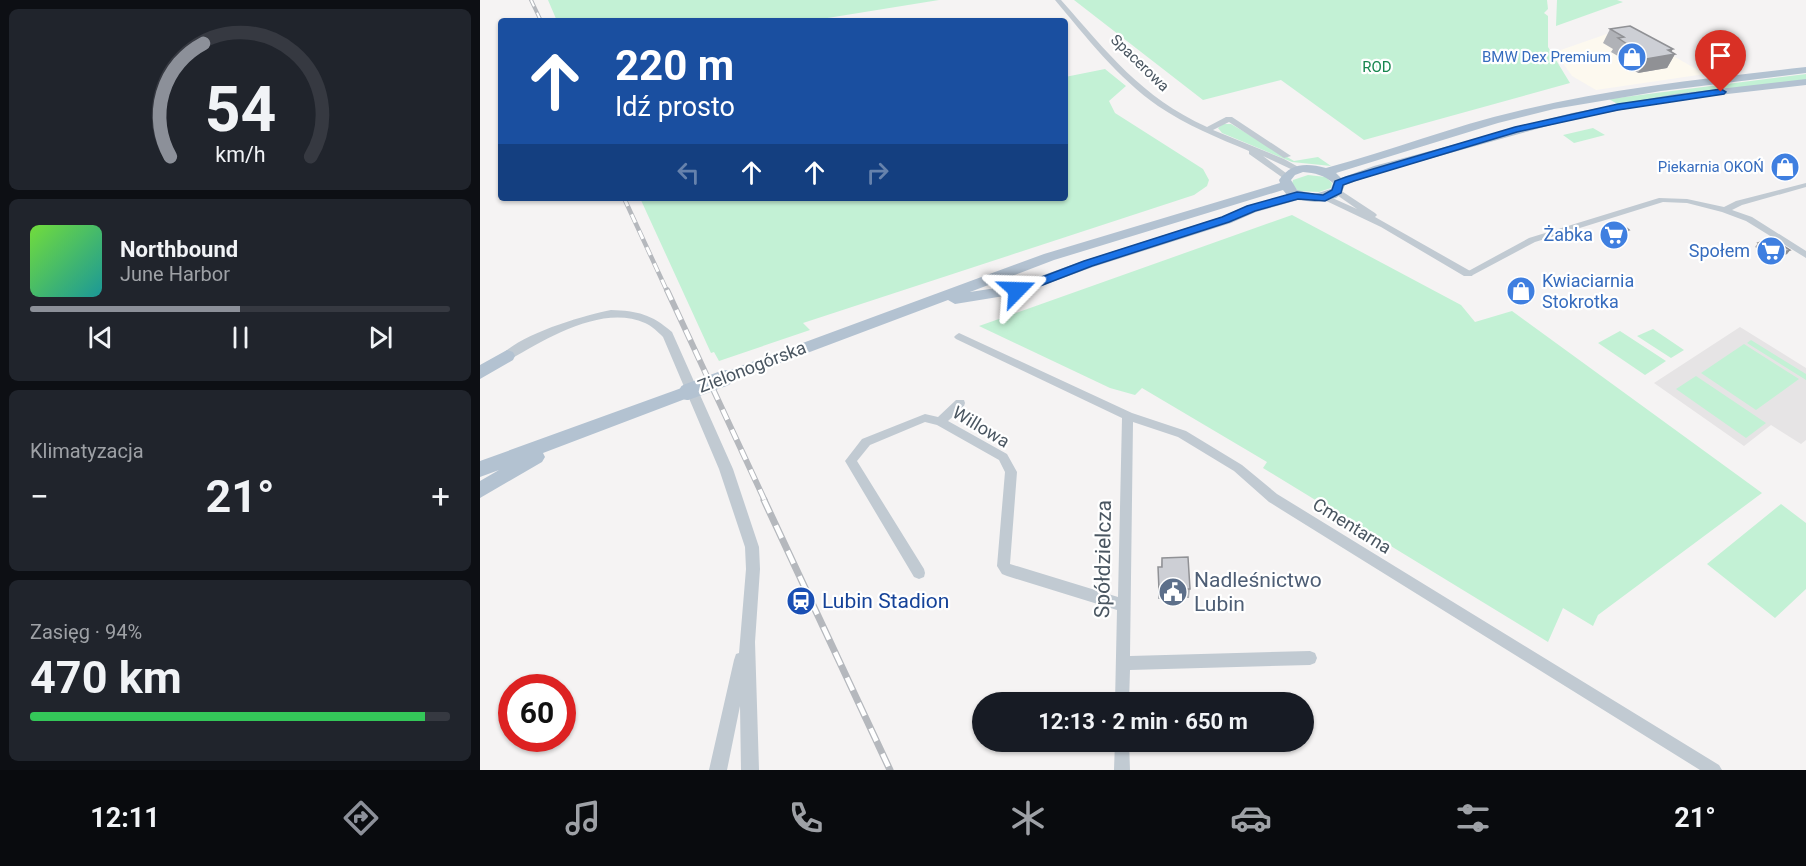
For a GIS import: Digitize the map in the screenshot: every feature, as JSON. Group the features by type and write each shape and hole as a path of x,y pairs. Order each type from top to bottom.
{"main road":[{"path":"1297,196 1290,177 1326,172 1367,161 1391,151 1466,128 1569,103 1670,86 1806,70"},
{"path":"1326,172 1334,191 1378,169 1572,116 1675,97 1806,82"},
{"name":"Zielonogórska","path":"480,469 1084,245 1290,177"},
{"name":"Zielonogórska","path":"927,303 1017,290 1115,255 1226,220 1251,209 1297,196 1334,191"},
{"path":"480,373 507,356"},
{"name":"Zielonogórska","path":"480,489 578,432"},
{"path":"480,464 534,449"}],"street":[{"name":"Spacerowa","path":"1058,0 1147,94 1177,115 1245,147 1290,177"},
{"path":"1068,21 1076,20"},
{"path":"1208,130 1229,119 1287,156"},
{"name":"Spacerowa","path":"1245,147 1290,177"},
{"path":"1725,210 1739,202 1806,185"},
{"path":"1334,191 1384,225 1468,274 1532,240 1654,202 1687,201 1725,210 1749,219 1806,255"},
{"path":"507,356 556,328 598,316 622,314 638,316 654,322 665,332 683,368 726,469 752,547 753,569 747,642 750,770"},
{"name":"Cmentarna","path":"959,337 1128,416 1182,434 1238,468 1273,498 1714,770"},
{"path":"940,422 960,403"},
{"name":"Spółdzielcza","path":"1122,692 1128,416"},
{"name":"Willowa","path":"919,573 851,461 866,441 925,418 940,422 1003,458 1011,472 1003,566 1007,570 1123,605"},
{"path":"718,770 747,642"},
{"path":"1122,663 1310,658"},
{"path":"1122,752 1122,770"}],"shaded area":[{"path":"1624,28 1705,74 1596,90 1572,76 1555,52"},
{"path":"1740,327 1806,368 1806,440 1801,444 1771,425 1744,446 1654,383"}],"green space":[{"path":"548,0 939,0 828,18 556,18"},
{"name":"ROD","path":"1074,0 1547,0 1548,9 1544,13 1548,16 1548,47 1570,83 1364,140 1281,80 1203,100"},
{"path":"1557,0 1617,0 1623,2 1556,26"},
{"path":"1105,69 1126,86 1109,101 1115,113 1203,169 1209,180 1207,186 1194,195 803,323 810,330 719,361 714,352 711,353 641,201 1068,201 1068,76"},
{"path":"1806,74 1806,81 1619,105 1609,99"},
{"path":"1223,124 1231,124 1294,161 1318,157 1331,166 1292,162 1222,133 1218,128"},
{"path":"1593,128 1605,135 1574,143 1563,135"},
{"path":"1308,175 1326,177 1332,183 1331,188 1319,192 1298,191 1292,184 1293,180"},
{"path":"1292,215 1461,305 1475,322 1512,311 1762,493 1598,615 1593,626 1563,608 1548,642 1263,468 1267,462 1142,388 1135,395 1110,388 979,326"},
{"path":"1653,329 1684,350 1671,358 1637,336"},
{"path":"1620,331 1666,361 1645,375 1598,343"},
{"path":"1751,340 1806,374 1806,380 1747,343"},
{"path":"1744,344 1799,379 1756,410 1701,373"},
{"path":"1696,376 1766,423 1746,438 1676,389"},
{"path":"1781,504 1806,523 1806,589 1775,618 1707,564"}],"building":[{"path":"1630,26 1673,49 1668,50 1675,54 1646,59 1628,48 1633,48 1618,38 1624,37 1610,29"},
{"path":"1619,222 1629,230 1618,233 1608,225"},
{"path":"1771,238 1790,250 1777,255 1758,243"},
{"name":"Nadleśnictwo Lubin","path":"1188,557 1190,589 1181,589 1181,593 1172,593 1172,589 1159,590 1158,567 1162,567 1162,558"}],"railway":[{"path":"531,0 540,18"},
{"path":"625,201 667,291"},
{"path":"667,290 765,501"},
{"path":"764,500 890,770"}],"place":[{"name":"BMW Dex Premium","path":"1632,57"},
{"name":"Piekarnia OKOŃ","path":"1785,167"},
{"name":"Żabka","path":"1614,235"},
{"name":"Społem","path":"1771,251"},
{"name":"Kwiaciarnia Stokrotka","path":"1521,291"},
{"name":"Nadleśnictwo Lubin","path":"1173,592"},
{"name":"Lubin Stadion","path":"801,601"}],"route":[{"path":"1017,290 1088,264 1226,220 1251,209 1297,196 1325,198 1337,191 1338,183 1378,169 1406,163 1515,130 1618,107 1721,92"}]}
